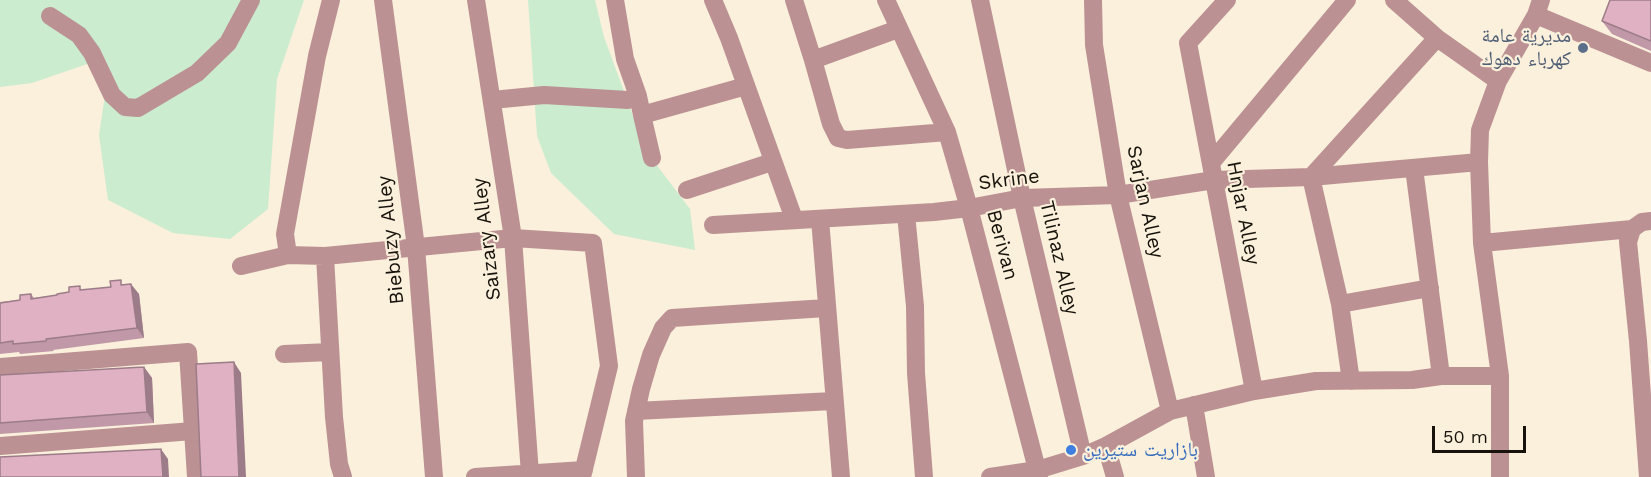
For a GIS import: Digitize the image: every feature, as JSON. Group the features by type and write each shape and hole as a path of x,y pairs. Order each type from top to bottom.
{"street":[{"path":"51,16 79,35 92,53 112,95 125,107 138,108 197,73 228,43 251,0"},
{"path":"288,255 285,234 317,56 331,0"},
{"name":"Biebuzy Alley","path":"383,0 416,247 434,477"},
{"name":"Saizary Alley","path":"476,0 513,238 530,474"},
{"path":"615,0 625,59 638,96 652,158"},
{"path":"713,0 729,38 794,219"},
{"path":"794,0 831,124 838,138 847,140 947,132"},
{"name":"Berivan","path":"886,0 947,132 1038,474"},
{"name":"Tilinaz Alley","path":"980,0 1022,198 1083,456"},
{"name":"Sarjan Alley","path":"1093,0 1094,45 1118,195 1170,411"},
{"name":"Hnjar Alley","path":"1227,0 1188,43 1254,391"},
{"path":"1212,172 1347,0"},
{"path":"1394,0 1437,38 1498,81"},
{"path":"1500,477 1500,376 1482,243 1480,130 1498,81 1539,8 1651,63"},
{"path":"813,60 898,29"},
{"path":"1351,381 1340,304 1311,177 1437,38"},
{"path":"642,115 746,86"},
{"path":"492,100 544,95 628,100 638,96"},
{"path":"687,190 772,162"},
{"name":"Skrine","path":"713,225 906,214 969,208 1022,198 1118,195 1212,172 1311,177 1479,162"},
{"path":"1414,168 1441,376"},
{"path":"906,214 915,306 916,373 924,477"},
{"path":"820,219 833,401 841,477"},
{"path":"1482,243 1632,229 1642,222 1651,221"},
{"path":"1632,229 1628,242 1648,477"},
{"path":"241,266 288,255 325,256 513,238 593,243 609,366 583,474 475,477"},
{"path":"325,256 334,417 339,464 343,477"},
{"path":"1340,304 1430,288"},
{"path":"636,477 634,421 636,411 651,355 663,328 672,318 826,308"},
{"path":"0,367 188,352 196,477"},
{"path":"284,354 330,352"},
{"path":"990,477 1038,474 1106,446 1170,411 1254,391 1316,381 1500,376"},
{"path":"636,411 833,401"},
{"path":"1194,405 1206,477"},
{"path":"0,446 193,431"},
{"path":"1106,446 1115,477"}],"green space":[{"path":"0,0 304,0 277,79 268,209 230,239 173,233 108,200 99,135 107,82 93,62 32,83 0,87"},
{"path":"528,0 595,0 604,37 646,151 690,209 695,250 614,234 551,173 537,136"}],"building":[{"path":"1610,0 1651,0 1651,41 1602,21"},
{"path":"121,280 121,285 131,284 137,328 46,339 46,341 0,343 0,303 20,300 20,295 31,294 31,299 57,295 69,292 69,287 80,286 80,290 111,287 110,281"},
{"path":"234,362 239,477 201,477 196,364"},
{"path":"144,367 147,412 0,423 0,375"},
{"path":"161,449 163,477 0,477 0,457"}],"place":[{"name":"مديرية عامة كهرباء دهوك","path":"1583,48"},
{"name":"بازاريت ستيرين","path":"1071,450"}]}
